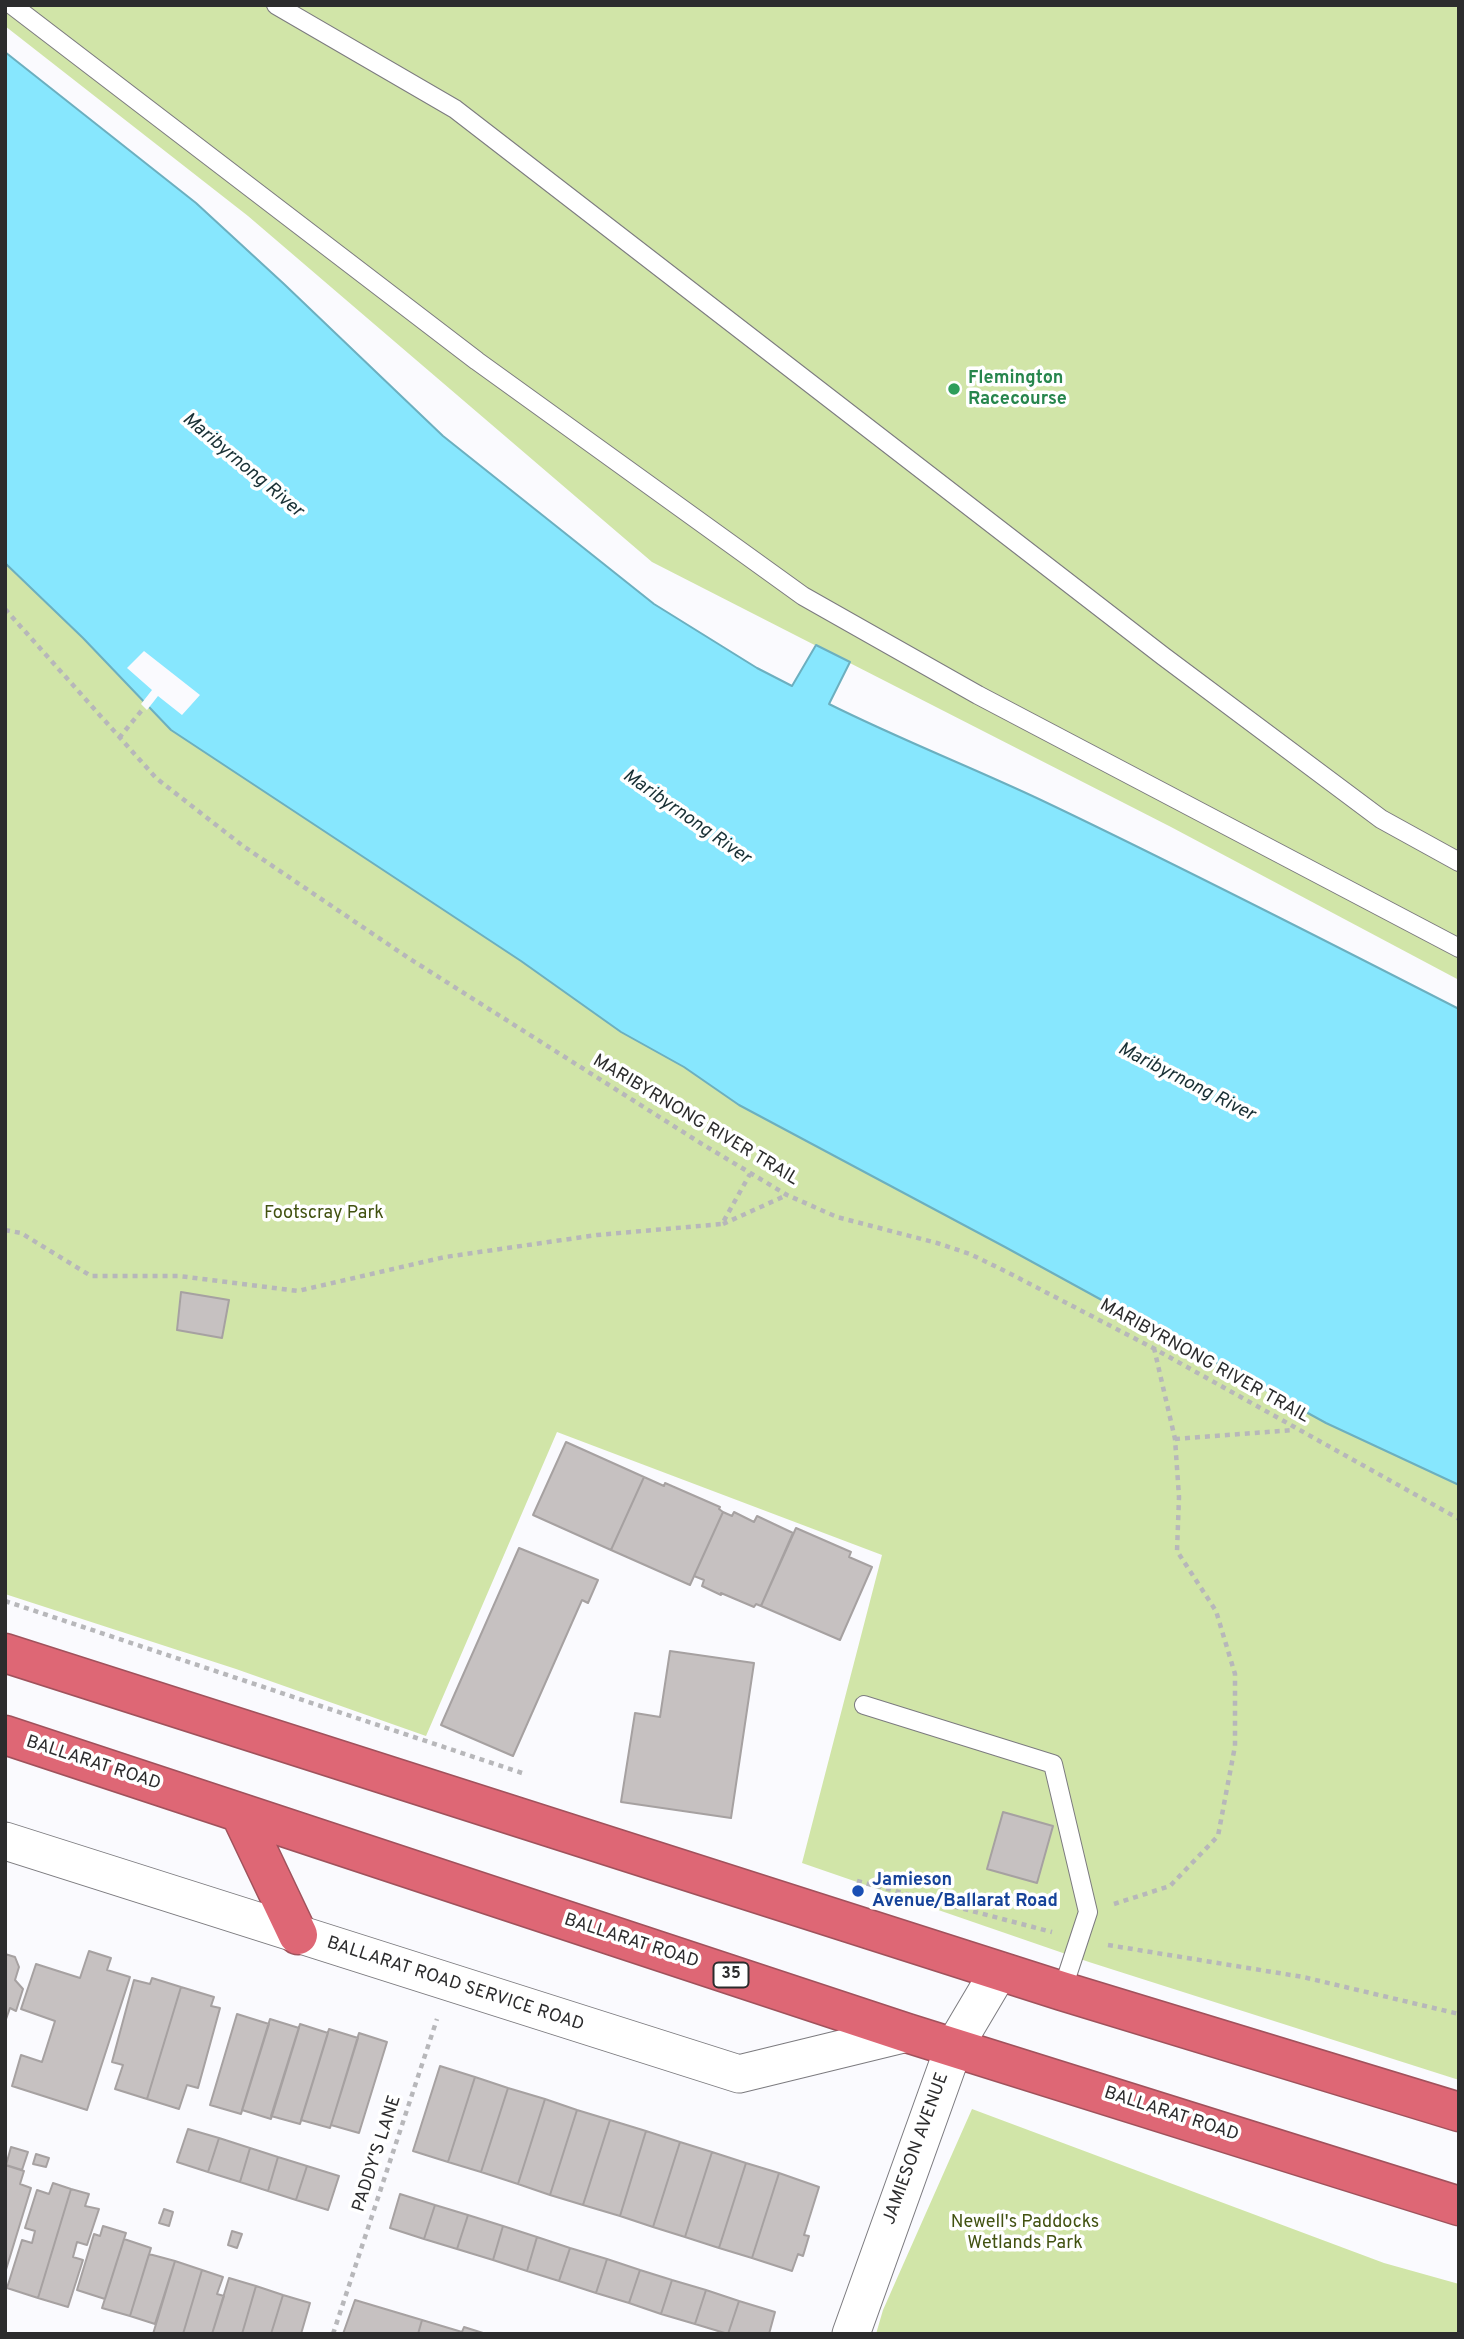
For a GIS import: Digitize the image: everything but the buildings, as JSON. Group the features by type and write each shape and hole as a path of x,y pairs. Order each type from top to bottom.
{"highway":[{"path":"5,1653 1062,1991 1459,2112"},
{"name":"BALLARAT ROAD","path":"5,1735 907,2033 1459,2206"},
{"path":"240,1812 298,1935"}],"street":[{"name":"BALLARAT ROAD SERVICE ROAD","path":"5,1841 739,2074 907,2033"},
{"name":"JAMIESON AVENUE","path":"851,2334 954,2047 999,1970"}],"lane":[{"path":"12,5 477,361 803,596 978,695 1459,948"},
{"path":"276,5 455,109 1174,664 1381,819 1459,862"},
{"path":"864,1705 1053,1764 1088,1912 1062,1991"}],"path":[{"name":"MARIBYRNONG RIVER TRAIL","path":"5,609 156,778 243,846 317,897 750,1174 837,1217 970,1254 1153,1348 1459,1519"},
{"path":"119,738 142,710"},
{"path":"722,1224 750,1174"},
{"path":"5,1230 21,1233 91,1276 179,1276 298,1291 444,1257 597,1236 722,1224 788,1195"},
{"path":"1088,1912 1170,1886 1218,1836 1235,1746 1235,1674 1216,1611 1177,1552 1179,1497 1175,1439 1153,1348"},
{"path":"1175,1439 1295,1429"},
{"path":"5,1601 535,1778"},
{"path":"850,1879 1080,1940 1303,1977 1459,2014"},
{"name":"PADDY'S LANE","path":"333,2334 449,1983"}],"green space":[{"name":"Flemington Racecourse","path":"5,5 1459,5 1459,980 1171,827 652,562 248,216 5,26"},
{"name":"Footscray Park","path":"5,563 83,638 621,1032 684,1067 739,1105 1326,1423 1459,1485 1459,2080 1089,1962 802,1863 882,1555 557,1432 426,1736 236,1669 5,1594"},
{"name":"Newell's Paddocks Wetlands Park","path":"972,2109 1384,2263 1459,2284 1459,2334 876,2334 883,2310"}],"water":[{"name":"Maribyrnong River","path":"5,52 196,203 443,436 654,604 757,668 792,686 816,645 850,662 829,704 1094,825 1459,1009 1459,1485 1326,1423 739,1105 684,1067 621,1032 521,961 171,730 83,638 5,563"}],"pier":[{"path":"144,651 200,695 182,715 158,696 147,710 141,704 152,690 127,668"}],"place":[{"name":"Flemington Racecourse","path":"954,389"},
{"name":"Jamieson Avenue/Ballarat Road","path":"858,1891"}]}
